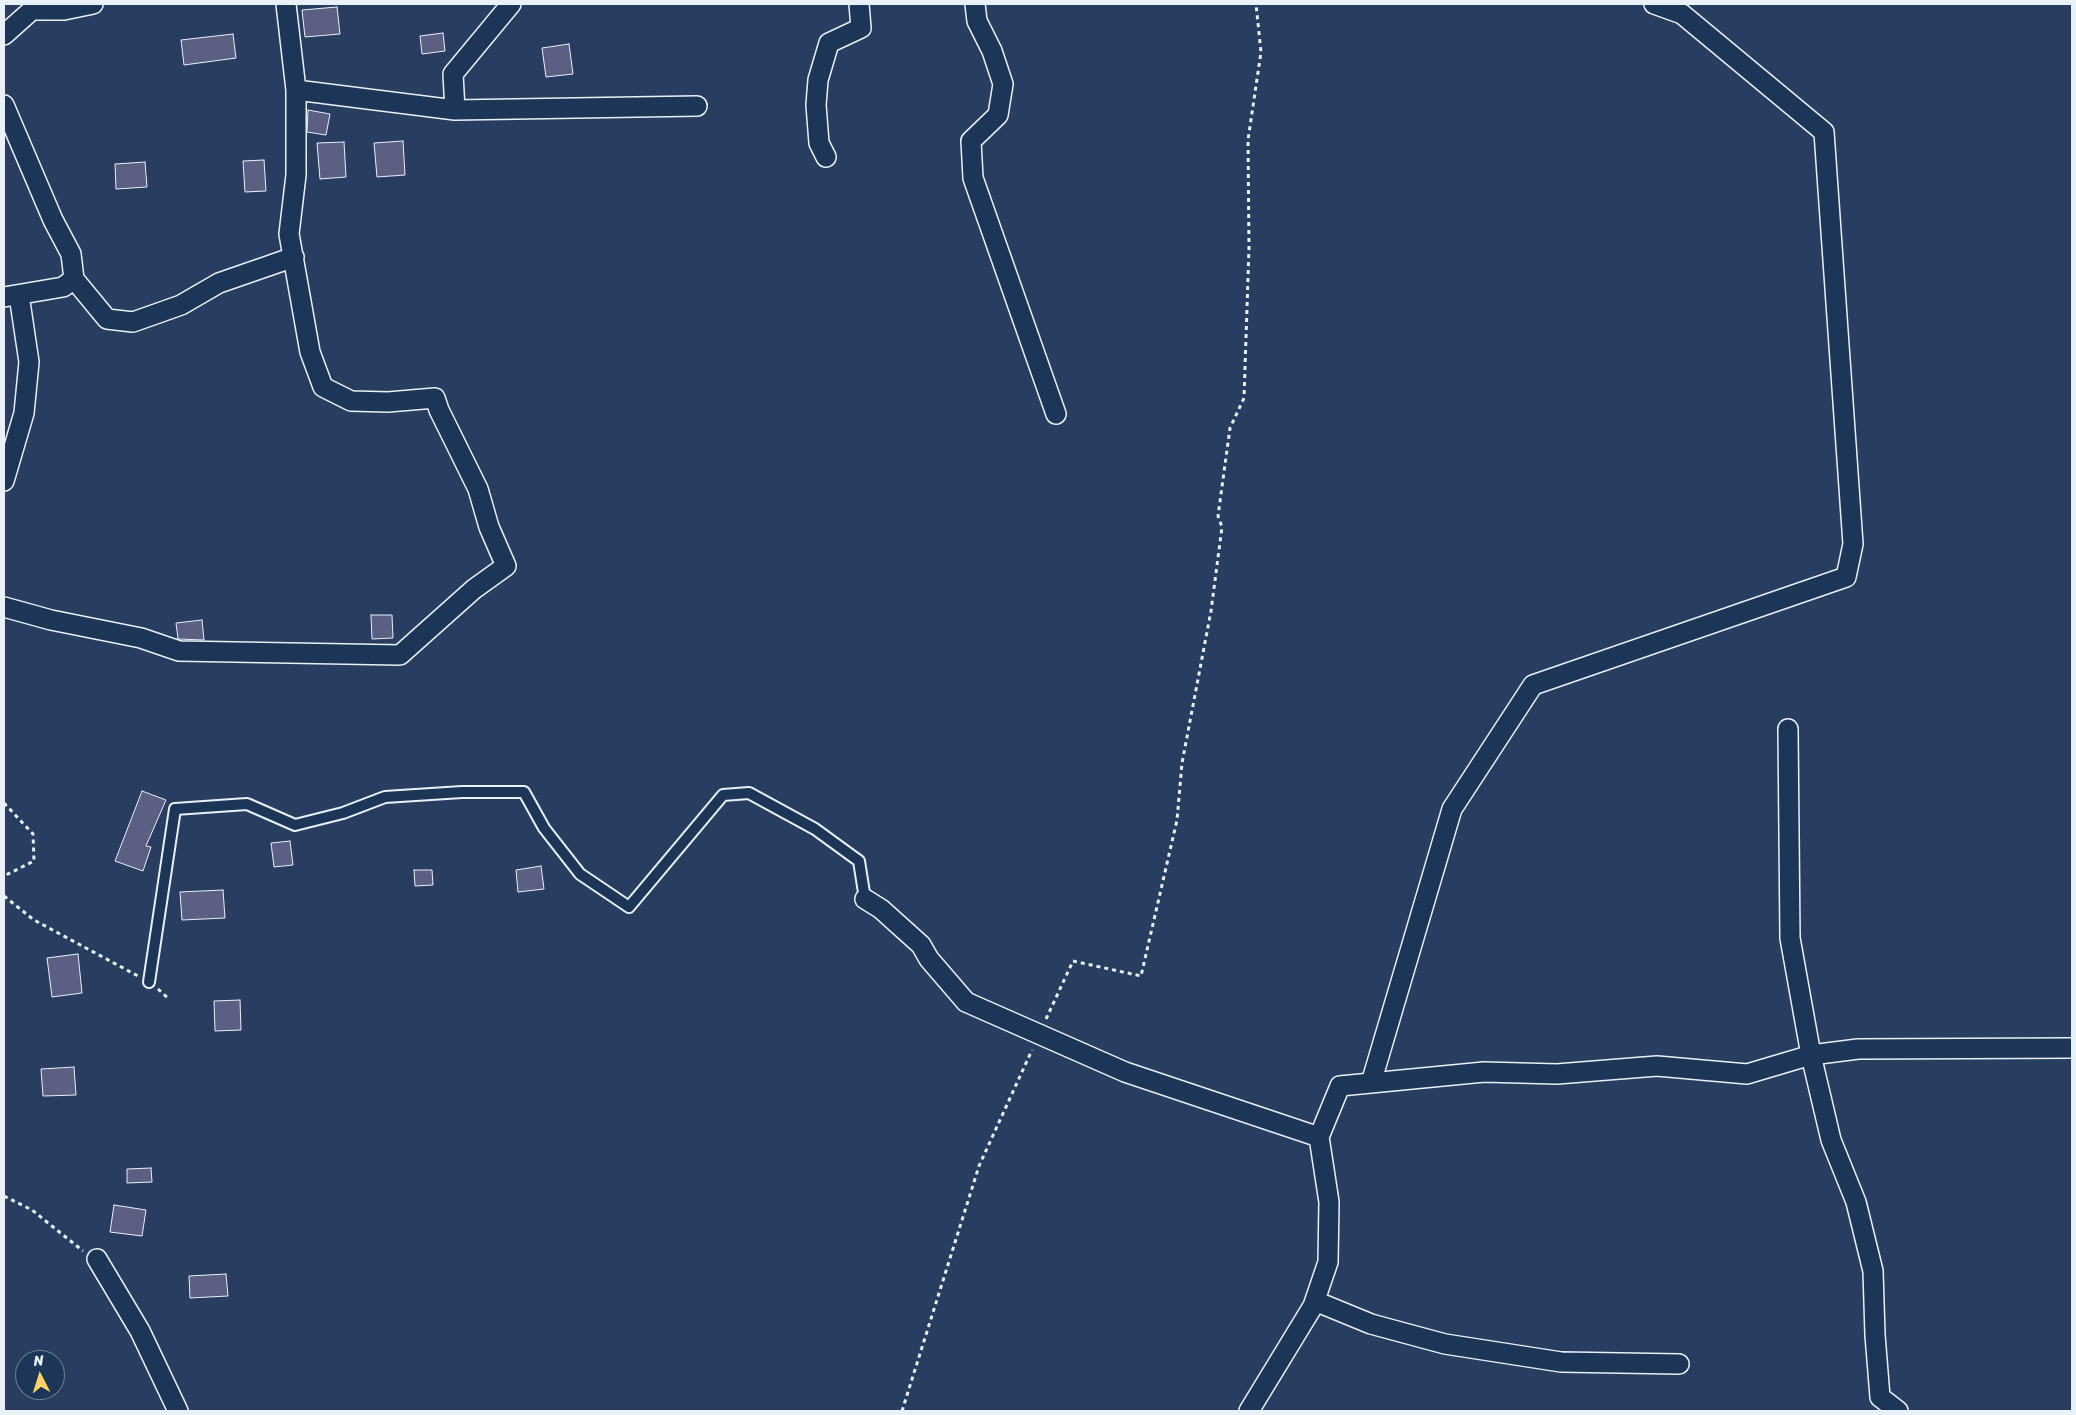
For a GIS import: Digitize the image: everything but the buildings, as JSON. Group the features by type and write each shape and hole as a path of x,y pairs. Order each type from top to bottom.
{"street":[{"path":"4,35 32,7 64,10 93,4"},
{"path":"4,606 51,620 141,638 179,652 400,655 474,588 506,566 489,527 478,489 439,410 435,398 388,402 351,400 323,387 310,352 289,234 296,175 296,90 286,4"},
{"path":"455,110 453,74 511,4"},
{"path":"826,157 819,143 816,105 818,80 829,42 861,28 859,4"},
{"path":"975,4 977,21 992,51 1003,84 998,115 971,141 973,178 1010,278 1056,414"},
{"path":"1371,1083 1452,809 1534,685 1846,577 1853,544 1824,132 1682,14 1654,4"},
{"path":"296,90 455,110 697,106"},
{"path":"4,105 53,220 71,254 74,279 107,319 133,322 180,305 219,283 294,257"},
{"path":"4,481 24,413 29,362 11,296 63,287 74,279"},
{"path":"1788,730 1790,938 1810,1055 1831,1140 1856,1202 1873,1272 1875,1335 1880,1397 1898,1411"},
{"path":"865,899 881,909 921,945 929,959 966,1002 1125,1072 1319,1137"},
{"path":"1249,1411 1315,1302 1328,1262 1329,1202 1319,1137 1340,1086 1484,1072 1557,1074 1657,1066 1747,1074 1810,1055 1858,1049 2072,1048"},
{"path":"97,1259 140,1331 178,1411"},
{"path":"1315,1302 1371,1324 1445,1344 1561,1362 1679,1364"}],"lane":[{"path":"149,982 175,809 247,804 295,825 343,813 384,798 462,792 524,792 544,828 580,874 629,906 723,794 750,793 815,829 858,861 865,899"}],"path":[{"path":"902,1411 979,1166 1073,961 1141,976 1177,820 1182,763 1211,611 1222,526 1218,516 1230,428 1244,398 1249,248 1248,140 1261,52 1256,4"},
{"path":"4,803 33,834 34,861 4,876"},
{"path":"4,896 34,920 149,982 169,999"},
{"path":"4,1196 32,1210 76,1246 97,1259"}]}
